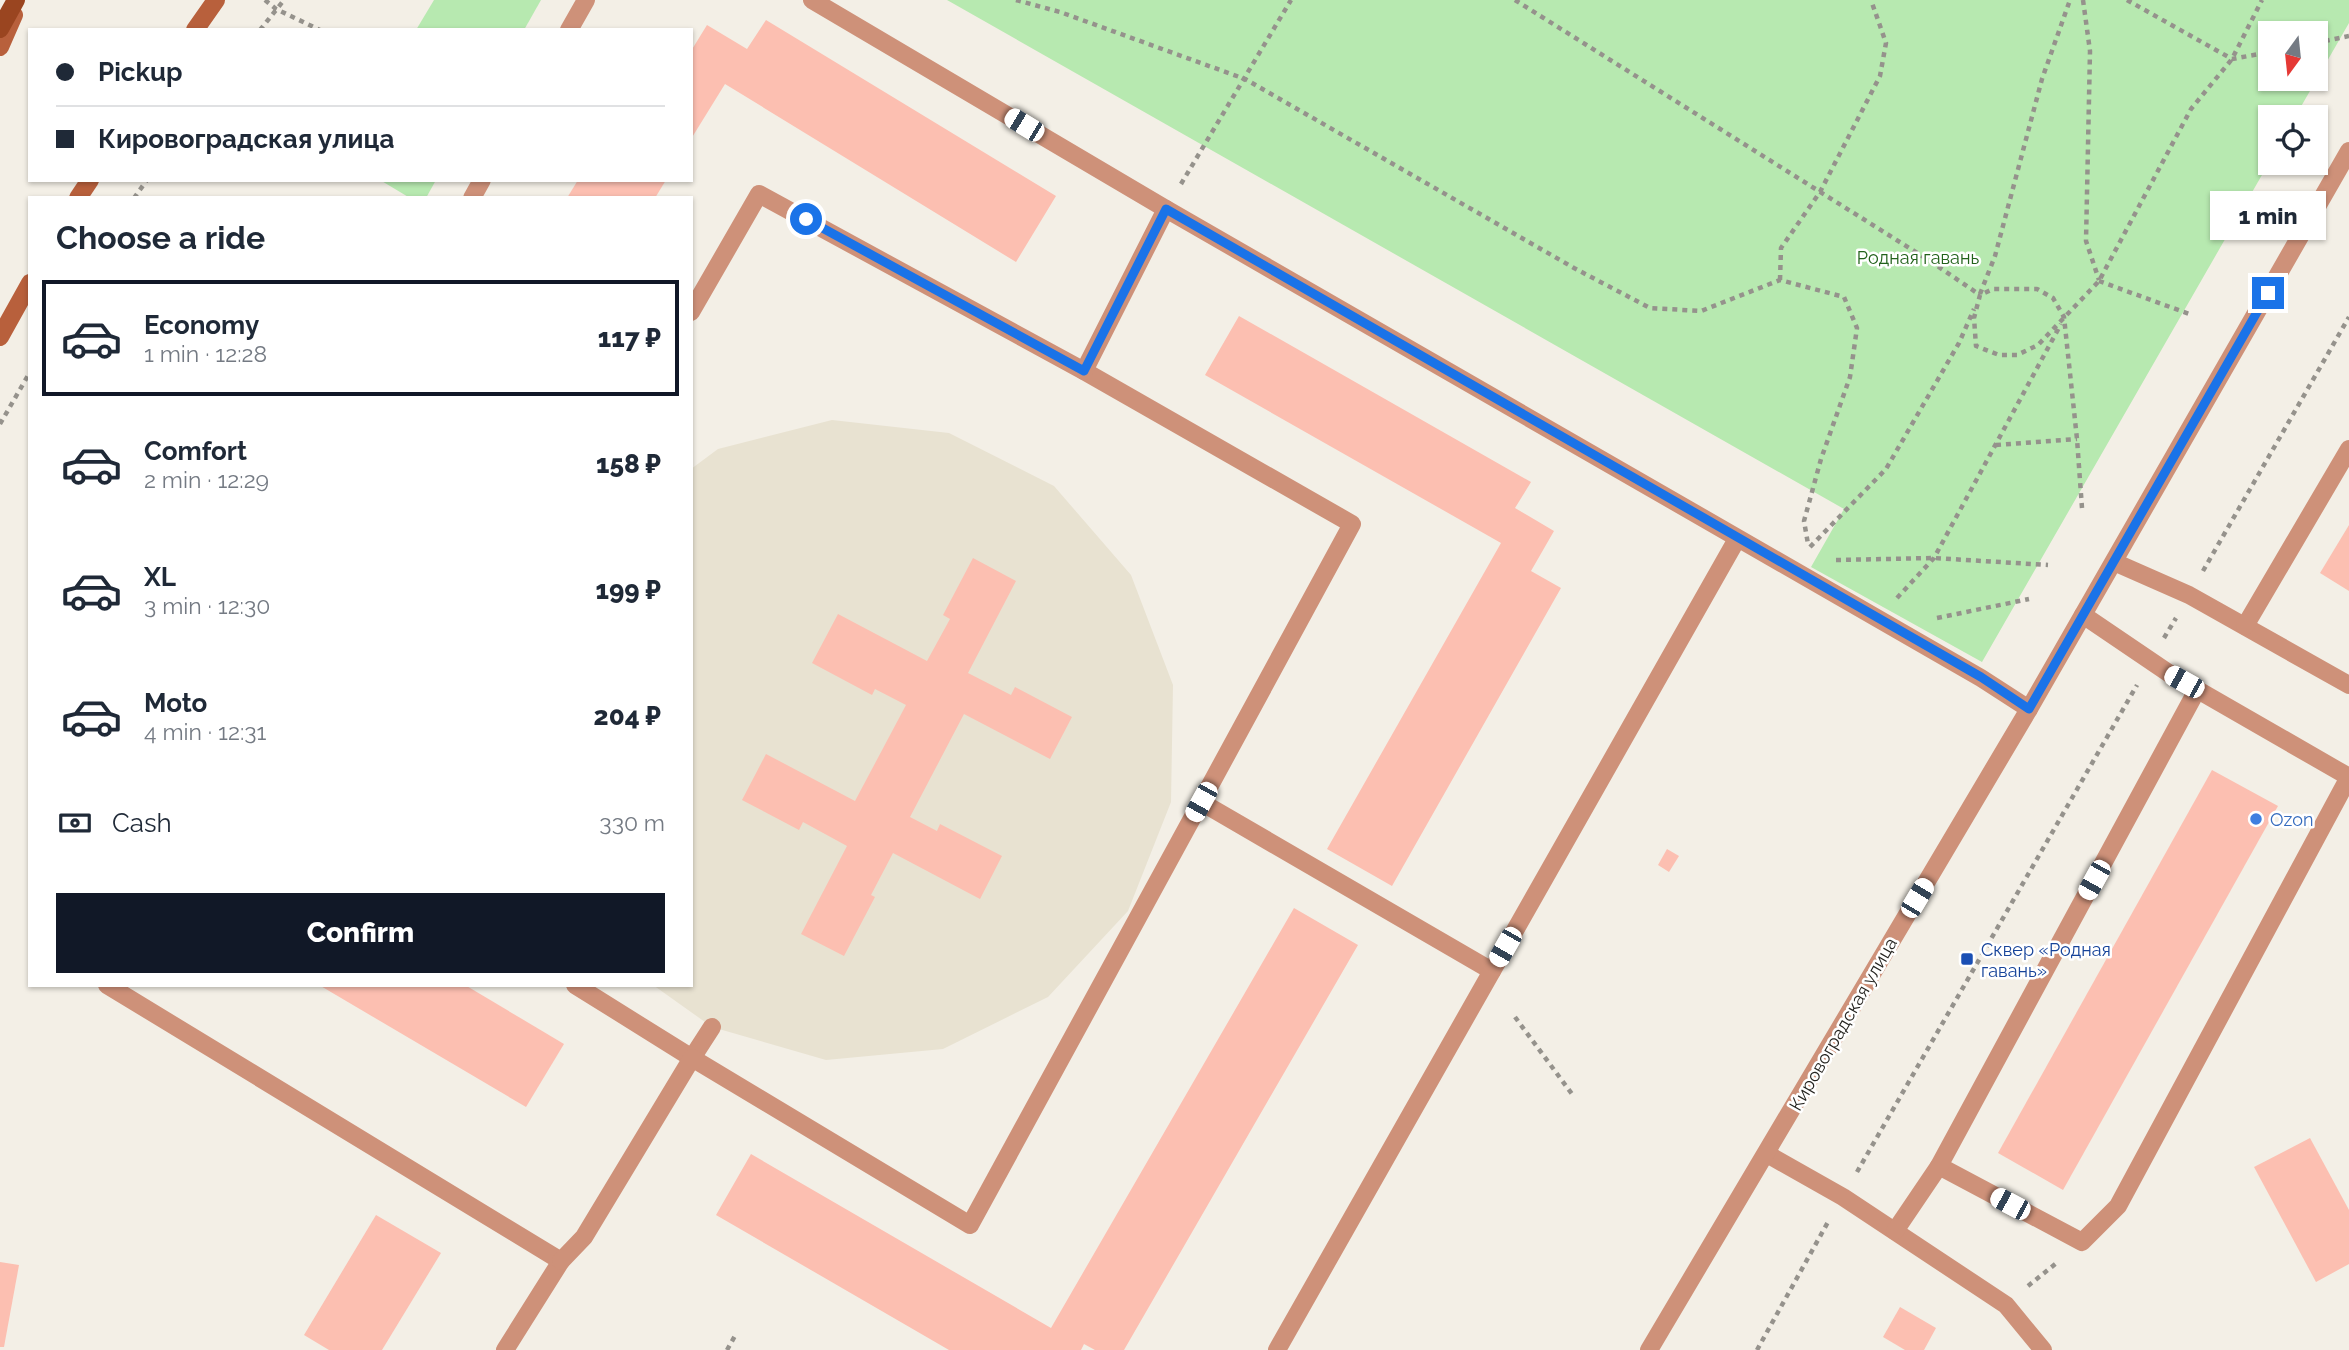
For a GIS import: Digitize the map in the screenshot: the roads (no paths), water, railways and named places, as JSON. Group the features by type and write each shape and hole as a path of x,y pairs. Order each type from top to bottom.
{"main road":[{"path":"0,29 19,0"},
{"path":"0,47 19,0"},
{"path":"196,28 216,0"},
{"path":"0,337 28,287"}],"street":[{"path":"570,28 586,0"},
{"path":"812,0 1166,209 1981,677 2029,709"},
{"name":"Кировоградская улица","path":"1649,1350 2029,709 2349,151"},
{"path":"578,987 970,1225 1352,524 1084,371 759,194 693,309"},
{"path":"1084,371 1166,209"},
{"path":"2245,626 2349,449"},
{"path":"1277,1350 1737,539"},
{"path":"2114,562 2189,595 2349,685"},
{"path":"1939,1166 2082,1242 2118,1206 2349,778 2170,674 2083,615"},
{"path":"1895,1231 1939,1166 2197,690"},
{"path":"1201,802 1492,971"},
{"path":"110,987 561,1261"},
{"path":"505,1350 561,1261 584,1237 712,1027"},
{"path":"1767,1154 1843,1197 2006,1305 2043,1350"}],"place":[{"name":"Ozon","path":"2256,819"},
{"name":"Сквер «Родная гавань»","path":"1967,959"}],"park label":[{"name":"Родная гавань","path":"1918,257"}]}
